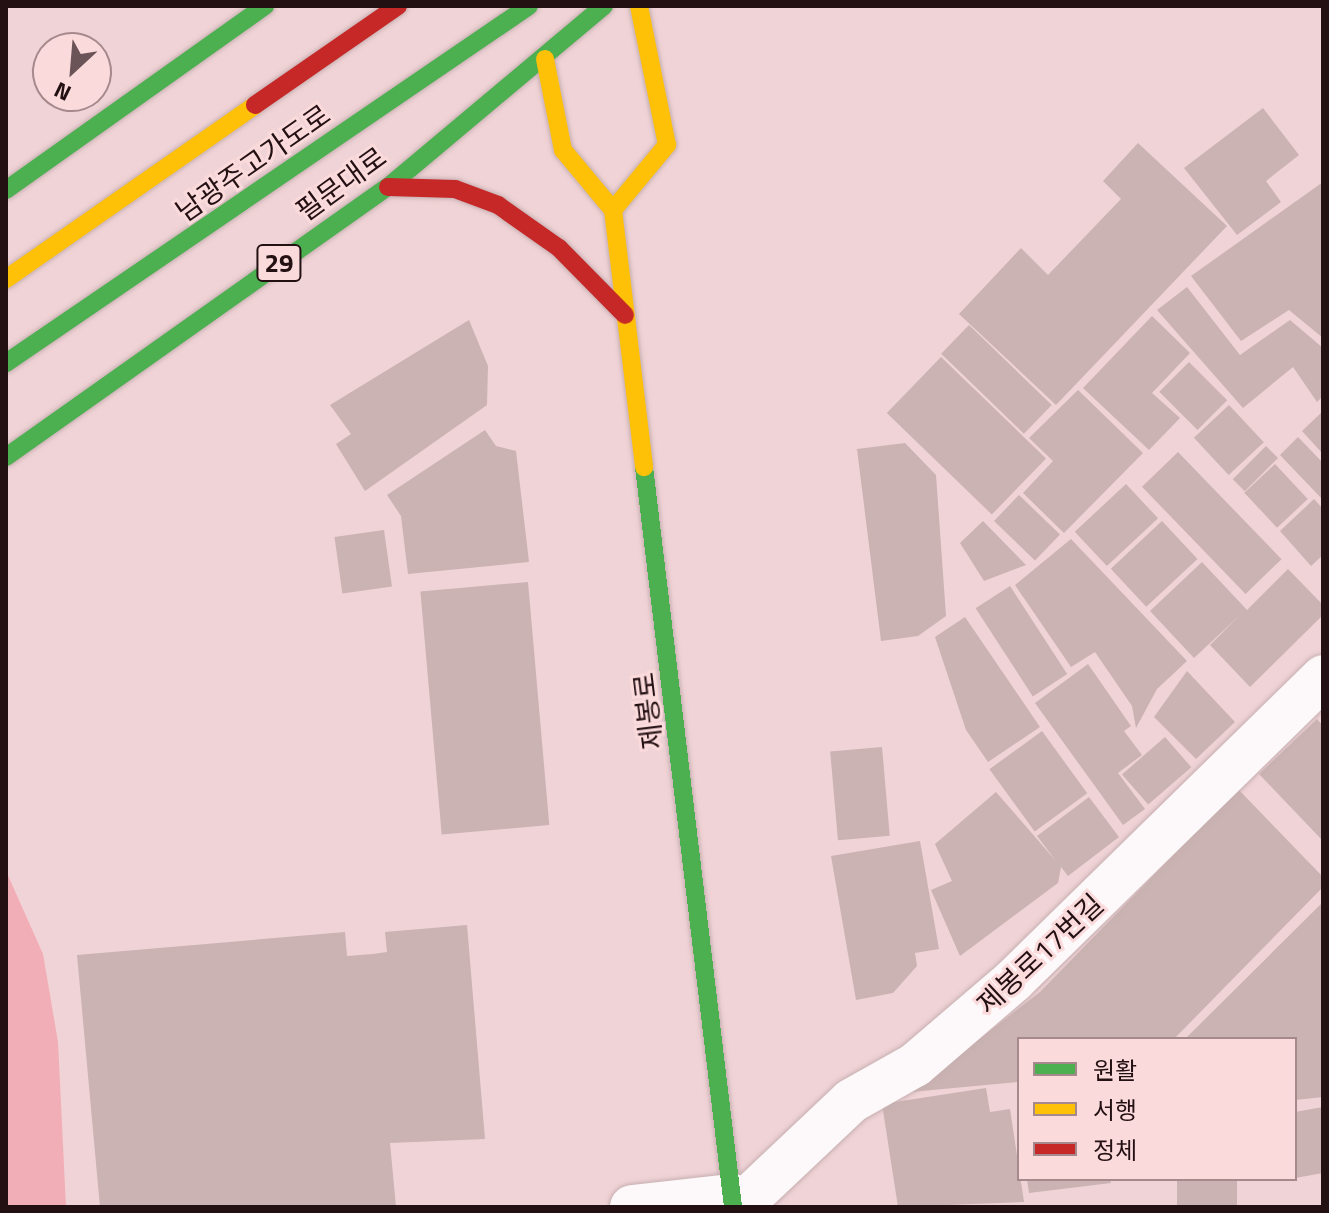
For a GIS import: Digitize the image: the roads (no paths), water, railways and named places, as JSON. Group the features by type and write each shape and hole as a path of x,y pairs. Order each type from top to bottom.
{"main road":[{"path":"6,190 265,6"},
{"name":"남광주고가도로","path":"6,279 398,6"},
{"name":"필문대로","path":"6,457 388,187 545,59 604,6"},
{"path":"537,16 563,150 613,210 667,145 639,6"},
{"name":"남광주고가도로","path":"6,363 537,16"},
{"path":"388,187 455,189 498,205 559,248 625,315"},
{"name":"제봉로","path":"613,210 735,1203"}],"street":[{"name":"제봉로17번길","path":"735,1203 851,1101 915,1065 1014,980 1323,677"},
{"path":"632,1207 735,1203"}]}
